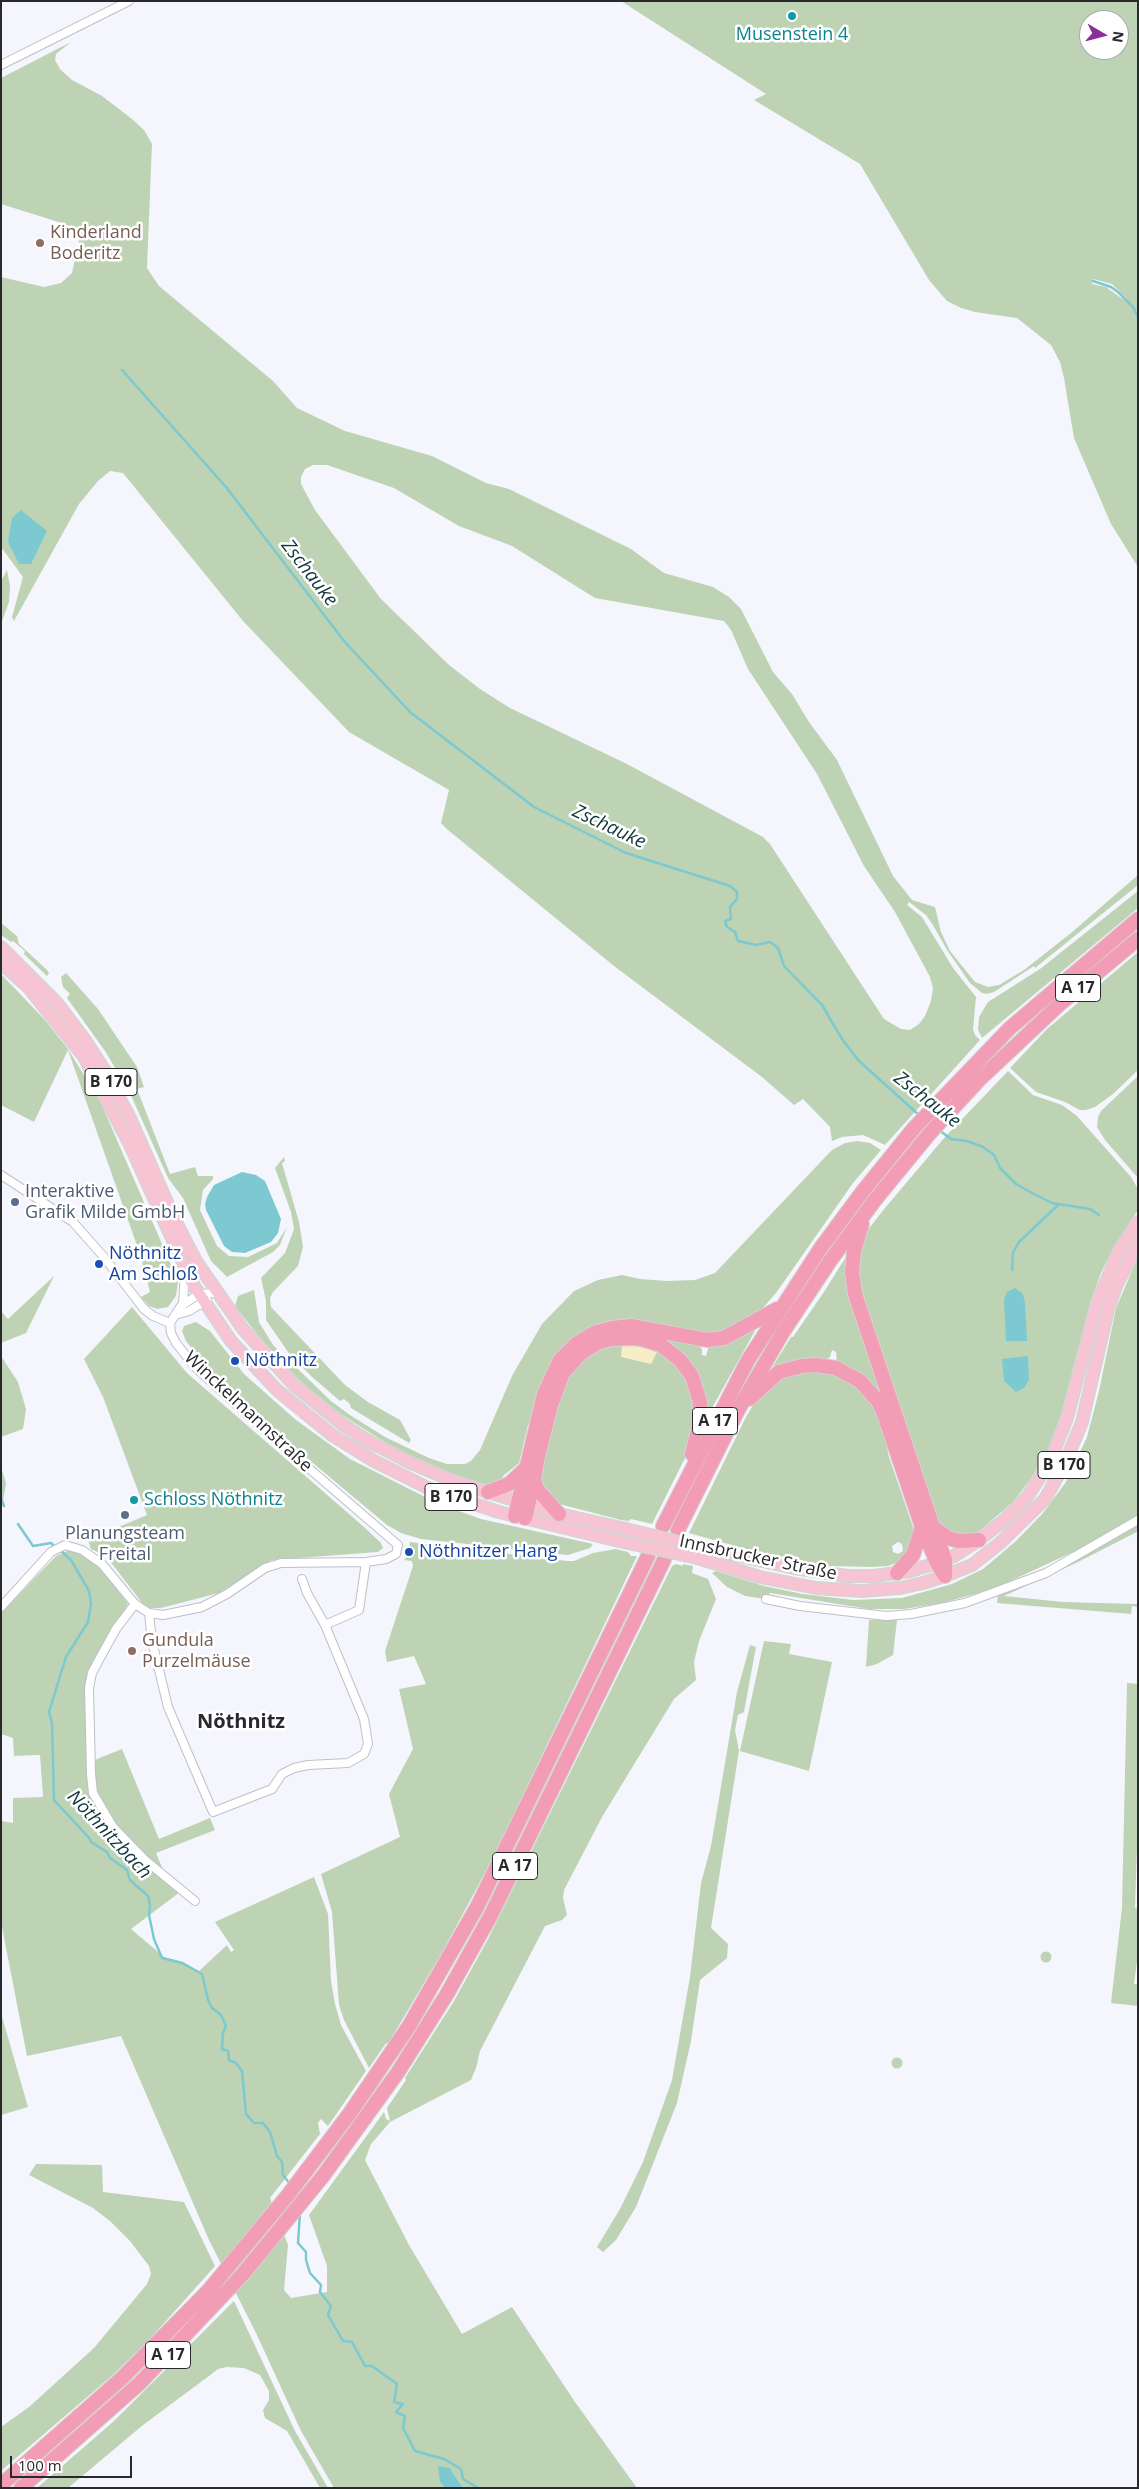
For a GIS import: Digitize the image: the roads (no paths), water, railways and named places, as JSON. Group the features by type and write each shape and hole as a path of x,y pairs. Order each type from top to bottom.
{"highway":[{"name":"A 17","path":"663,1526 724,1403 780,1308 820,1248 863,1191 914,1128 1010,1028 1138,919"},
{"name":"A 17","path":"678,1530 738,1410 800,1306 875,1200 930,1133 1021,1040 1138,939"},
{"path":"865,1214 854,1251 852,1272 855,1294 928,1527 913,1555 897,1573"},
{"path":"559,1514 545,1501 530,1473 535,1425 552,1374 560,1360 576,1344 594,1333 612,1328 631,1326 707,1340 724,1338 780,1308"},
{"path":"520,1517 530,1473 563,1373 572,1361 588,1348 610,1339 638,1338 661,1345 680,1360 692,1376 700,1402 699,1427 684,1483"},
{"path":"738,1410 779,1372 802,1366 823,1365 850,1374 868,1388 884,1414 945,1576"},
{"path":"495,1494 530,1473"},
{"path":"928,1527 954,1540 979,1540"},
{"name":"A 17","path":"1,2485 122,2378 208,2291 309,2168 389,2057 451,1955 486,1891 648,1556"},
{"name":"A 17","path":"21,2488 133,2389 214,2306 318,2182 398,2072 442,2002 491,1915 664,1560"}],"main road":[{"name":"B 170","path":"1,947 57,1003 105,1071 130,1118 185,1240 217,1293 242,1329 274,1365 315,1403 342,1424 370,1442 409,1462 453,1481 495,1494"},
{"name":"B 170","path":"1,963 28,986 84,1057 129,1142 185,1269 201,1298 231,1341 257,1370 298,1409 332,1435 382,1466 430,1489 472,1504 520,1517"},
{"name":"Innsbrucker Straße","path":"520,1517 620,1541 828,1574 874,1576 897,1573 941,1562 979,1540 1003,1521 1027,1497 1050,1462 1067,1418 1097,1303 1119,1251 1138,1222"},
{"name":"Innsbrucker Straße","path":"495,1494 559,1514 626,1529 700,1553 760,1577 816,1588 880,1590 900,1588 945,1576 979,1559 1000,1542 1045,1499 1066,1462 1082,1422 1109,1306 1117,1284 1138,1244"}],"street":[{"path":"1,65 129,1"},
{"path":"1,1175 73,1222 98,1250 144,1309 170,1323 183,1304 185,1269"},
{"path":"183,1304 217,1293"},
{"path":"175,1315 189,1311 201,1298"},
{"name":"Winckelmannstraße","path":"170,1323 171,1333 176,1343 195,1367 276,1440 398,1544 396,1554 366,1562"},
{"path":"766,1599 800,1606 886,1616 911,1614 965,1603 1046,1573 1138,1520"},
{"path":"1,1607 51,1552 65,1545 82,1550 102,1564 134,1604 149,1613 163,1615 202,1607 227,1594 266,1568 281,1563 366,1562 359,1610 325,1625"},
{"path":"149,1613 152,1641 168,1707 213,1812 272,1789 282,1774 294,1768 308,1765 348,1764 364,1754 368,1744 364,1719 325,1625 307,1593 302,1579"},
{"path":"134,1604 116,1629 92,1673 89,1688 93,1793 112,1827 144,1860 195,1901"}],"water":[{"path":"21,510 47,531 31,564 19,564 8,542 12,518"},
{"path":"242,1172 256,1175 265,1181 281,1219 278,1233 271,1242 245,1253 232,1252 224,1246 206,1210 205,1204 214,1185"},
{"path":"1015,1288 1023,1294 1027,1341 1006,1341 1004,1300 1007,1292"},
{"path":"1028,1356 1029,1380 1024,1388 1016,1392 1004,1381 1002,1359"},
{"path":"438,2466 450,2468 463,2488 445,2488 440,2482"}],"waterway":[{"path":"1093,281 1111,287 1118,292 1133,307 1138,317"},
{"name":"Zschauke","path":"122,370 226,487 344,641 410,712 534,807 626,853 730,886 737,892 737,899 730,907 731,919 725,921 727,927 735,932 738,941 756,945 770,942 778,948 784,966 822,1005 842,1039 859,1061 919,1115"},
{"name":"Zschauke","path":"939,1130 951,1139 967,1141 983,1147 994,1155 1000,1168 1016,1184 1032,1193 1052,1203 1090,1209 1099,1215"},
{"path":"1012,1270 1013,1253 1019,1242 1058,1205"},
{"name":"Nöthnitzbach","path":"1,1481 1,1492"},
{"name":"Nöthnitzbach","path":"1,1498 4,1506"},
{"name":"Nöthnitzbach","path":"18,1524 33,1546 51,1543 55,1547"},
{"name":"Nöthnitzbach","path":"60,1550 71,1560 89,1591 91,1604 88,1622 66,1657 49,1712 52,1723 54,1800 91,1842 107,1852 110,1858 127,1870 130,1880 148,1896 150,1905 149,1915 154,1939 162,1958 182,1963 202,1974 208,2000 212,2008 221,2015 226,2026 223,2033 222,2049 228,2051 229,2060 236,2063 242,2071 246,2114 254,2123 263,2123 270,2132 277,2156 282,2162 283,2175 290,2184"},
{"name":"Nöthnitzbach","path":"300,2213 298,2243 306,2252 310,2273 321,2285 320,2292 331,2306 328,2315 343,2341 352,2342 365,2366 372,2366 397,2384 394,2402 403,2404 396,2412 405,2416 403,2428 415,2451 444,2459 461,2469 463,2479 478,2488"}],"place":[{"name":"Musenstein 4","path":"792,16"},
{"name":"Kinderland Boderitz","path":"40,243"},
{"name":"Interaktive Grafik Milde GmbH","path":"15,1202"},
{"name":"Nöthnitz Am Schloß","path":"99,1264"},
{"name":"Nöthnitz","path":"235,1361"},
{"name":"Schloss Nöthnitz","path":"134,1500"},
{"name":"Planungsteam Freital","path":"125,1515"},
{"name":"Nöthnitzer Hang","path":"409,1552"},
{"name":"Gundula Purzelmäuse","path":"132,1651"}],"district":[{"name":"Nöthnitz","path":"241,1722"}]}
